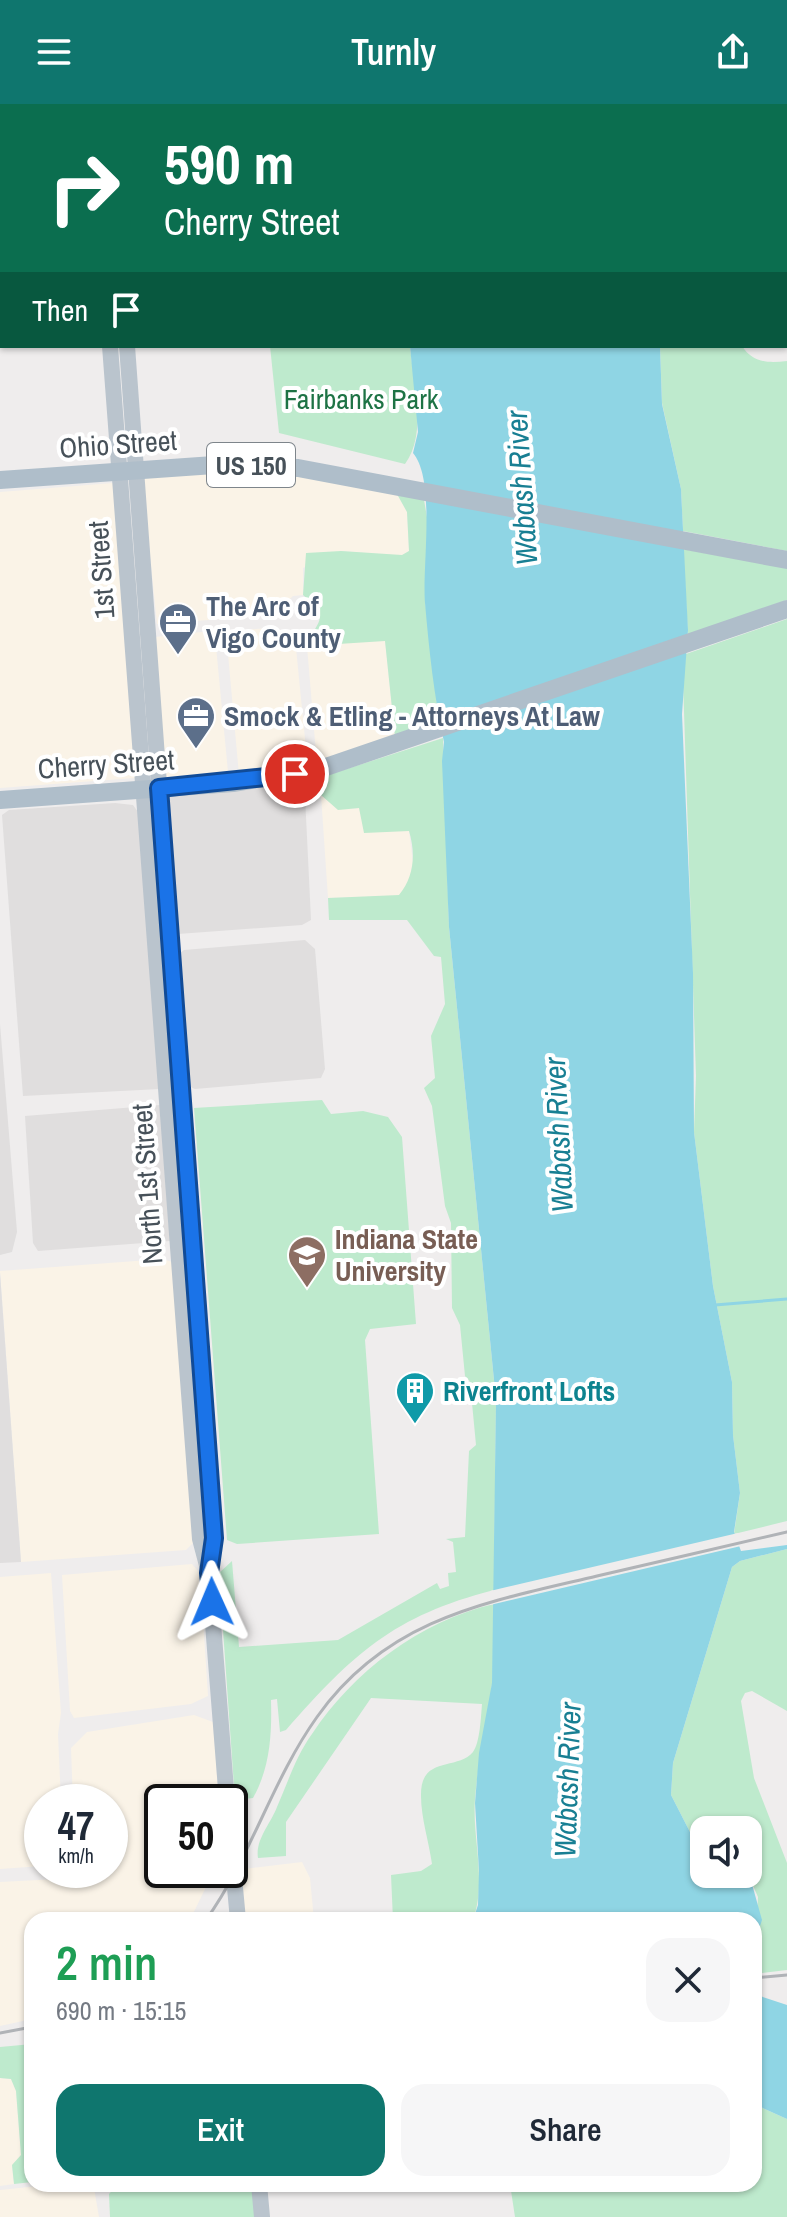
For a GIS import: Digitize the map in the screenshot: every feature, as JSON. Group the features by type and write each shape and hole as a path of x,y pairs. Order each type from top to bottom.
{"main road":[{"name":"1st Street","path":"110,348 128,470"},
{"name":"1st Street","path":"127,348 128,470 151,789"},
{"name":"Ohio Street","path":"0,480 128,470 269,465 382,483 780,559"},
{"name":"Cherry Street","path":"0,800 246,781 311,770 412,740 779,612"},
{"name":"North 1st Street","path":"151,789 200,1539 209,1573 226,1784"},
{"path":"235,1888 237,1912"},
{"path":"260,2192 262,2217"}],"shaded area":[{"path":"201,471 295,474 397,494 407,512 409,551 402,556 341,551 303,568 303,595 293,596 273,615 157,624 142,476"},
{"path":"113,483 135,778 0,788 0,492"},
{"path":"275,627 296,648 307,759 306,762 239,775 226,632"},
{"path":"211,631 215,636 228,772 166,781 155,637"},
{"path":"385,640 395,737 319,760 307,646"},
{"path":"296,781 305,796 311,920 302,925 178,934 166,801 169,796"},
{"path":"321,795 338,809 359,808 409,831 413,863 409,883 399,896 328,898"},
{"path":"115,803 133,805 138,812 160,1089 23,1096 2,815 9,810"},
{"path":"305,940 315,949 325,1069 321,1078 195,1089 188,1086 177,955 184,950"},
{"path":"0,1024 17,1232 12,1252 0,1255"},
{"path":"160,1105 170,1241 38,1251 33,1243 25,1116"},
{"path":"163,1259 172,1262 196,1540 186,1550 21,1562 0,1271"},
{"path":"0,1273 21,1562 0,1563"},
{"path":"192,1564 200,1573 208,1696 191,1704 74,1718 70,1711 62,1575"},
{"path":"51,1573 61,1713 58,1734 60,1784 24,1784 24,1867 0,1869 0,1577"},
{"path":"194,1715 213,1722 218,1784 144,1784 144,1888 206,1888 194,1912 24,1912 24,2021 0,2026 0,1882 24,1881 24,1888 128,1888 128,1784 72,1784 71,1748 87,1732"},
{"path":"302,1862 310,1878 313,1912 243,1912 242,1888 248,1888 248,1869"},
{"path":"0,2078 11,2079 16,2091 21,2155 12,2166 14,2184 0,2186"},
{"path":"24,2188 24,2192 95,2192 99,2217 0,2217 0,2190"}],"green space":[{"name":"Fairbanks Park","path":"270,348 410,348 417,423 412,452 405,464 279,433"},
{"path":"660,348 743,348 762,361 787,361 787,551 683,531 681,489 662,403"},
{"path":"397,494 424,500 428,523 425,600 439,721 395,737 385,641 307,646 320,616 303,595 306,553 341,551 402,555 409,551 407,512"},
{"path":"683,549 787,568 787,600 688,635"},
{"path":"787,619 787,1521 734,1534 740,1493 733,1435 732,1382 713,1286 694,1132 696,1076 683,681 686,654"},
{"path":"443,738 449,927 496,1400 494,1590 428,1612 377,1641 333,1680 286,1730 280,1732 277,1699 271,1700 266,1763 259,1787 253,1798 248,1799 248,1784 234,1784 219,1573 232,1561 239,1647 338,1640 437,1583 440,1589 449,1586 448,1573 456,1572 453,1542 446,1539 465,1537 469,1451 476,1445 470,1382 465,1376 460,1325 452,1308 451,1223 445,1206 432,1106 424,1088 435,1078 431,1036 445,1004 441,957 434,956 407,920 329,920 328,898 399,895 412,865 409,831 364,833 359,808 338,810 321,795 321,781 331,774"},
{"name":"Indiana State University","path":"322,1100 331,1114 363,1111 388,1117 402,1137 416,1324 370,1329 365,1340 379,1534 237,1544 227,1540 194,1108"},
{"path":"787,1549 787,1711 752,1691 745,1693 741,1701 754,1778 787,1863 787,1970 762,1973 762,1912 757,1912 758,1897 754,1888 762,1888 762,1816 690,1816 690,1832 671,1795 673,1763 732,1567 740,1561"},
{"path":"494,1604 492,1684 475,1799 479,1875 475,1912 393,1912 391,1875 421,1871 432,1864 422,1813 422,1783 426,1774 433,1769 466,1758 473,1752 479,1736 482,1704 371,1698 286,1822 286,1856 258,1858 261,1838 301,1751 329,1711 368,1670 391,1652 415,1636 467,1612"},
{"path":"24,2045 24,2183 14,2184 12,2165 21,2155 16,2091 11,2079 0,2078 0,2047"},
{"path":"762,2108 787,2119 787,2217 515,2217 511,2192 762,2192"},
{"path":"253,2192 255,2217 110,2217 109,2194"}],"water":[{"name":"Wabash River","path":"410,348 660,348 662,404 681,489 688,630 682,714 693,973 694,1132 713,1286 732,1382 733,1435 740,1493 734,1532 741,1551 787,1545 787,1549 740,1561 732,1567 673,1763 671,1795 690,1832 690,1888 753,1888 760,1912 476,1912 479,1871 475,1803 479,1753 492,1683 496,1400 449,927 442,761 444,742 432,673 425,603 426,503 420,466 413,453 418,432"},
{"path":"762,1997 787,2005 787,2119 762,2108"}],"pier":[{"path":"738,1533 741,1546 490,1605 490,1591"}],"waterway":[{"path":"715,1305 787,1299"}],"railway":[{"path":"211,1912 236,1871 301,1741 345,1684 375,1657 407,1636 479,1606 556,1585 787,1532"},
{"path":"762,1977 787,1975"},
{"path":"0,2033 24,2028"}],"place":[{"name":"The Arc of Vigo County","path":"178,656"},
{"name":"Smock & Etling - Attorneys At Law","path":"196,750"},
{"name":"Indiana State University","path":"307,1289"},
{"name":"Riverfront Lofts","path":"415,1425"}],"route":[{"path":"212,1602 209,1573 214,1538 159,788 233,783 295,774"}]}
